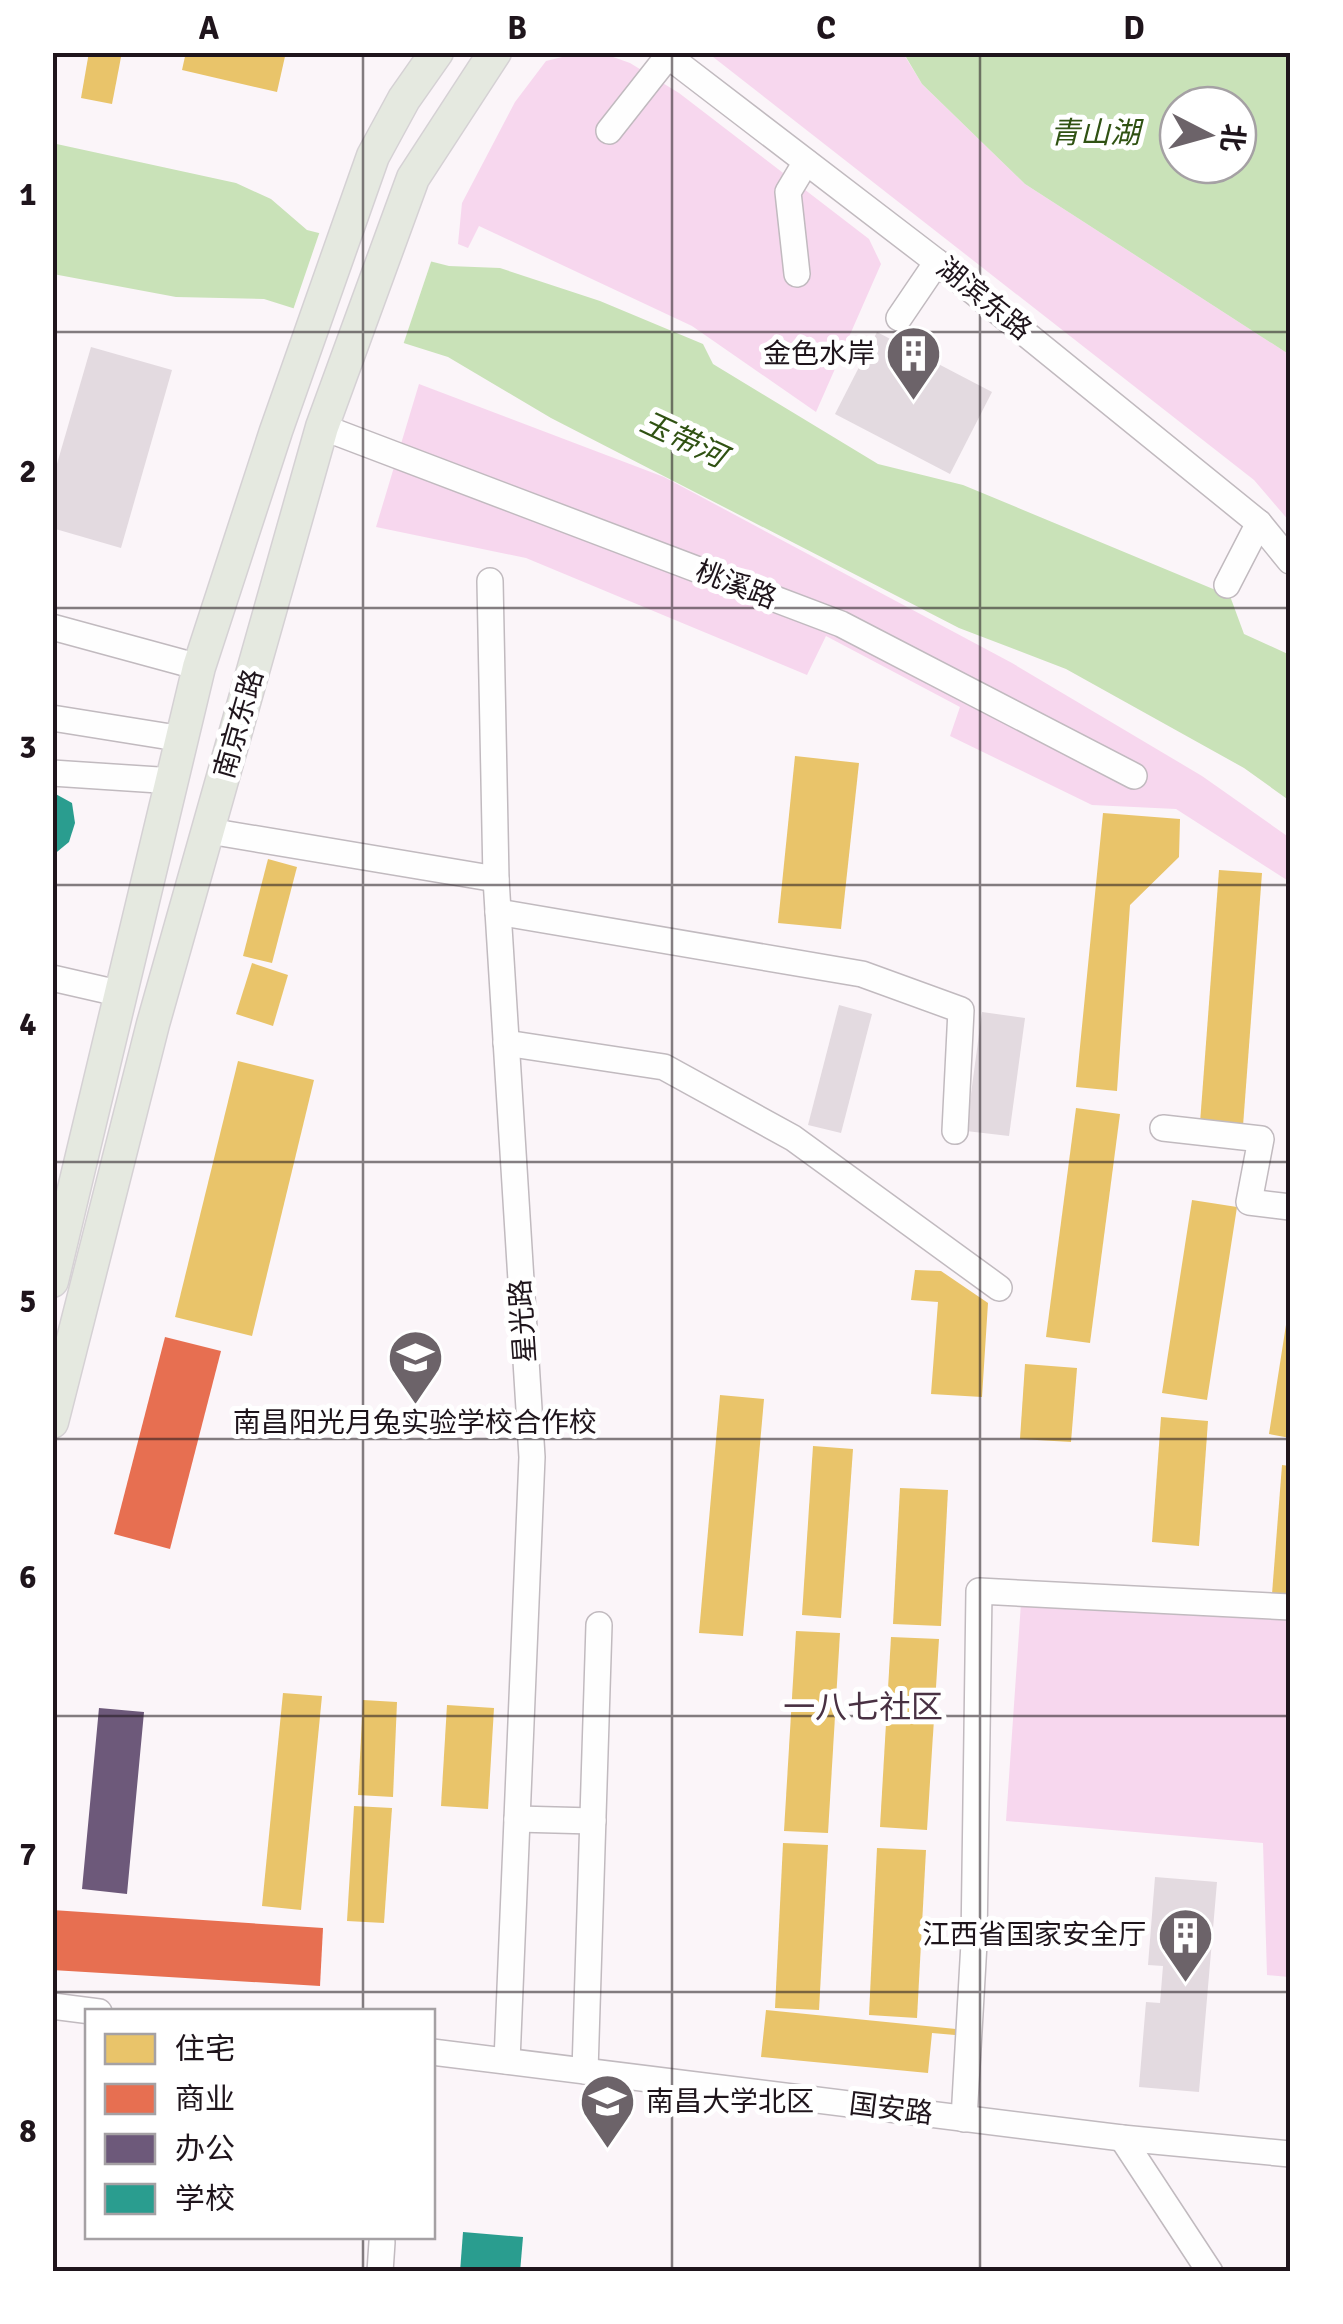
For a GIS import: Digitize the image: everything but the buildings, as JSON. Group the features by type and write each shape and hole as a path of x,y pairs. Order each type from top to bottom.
{"main road":[{"name":"南京东路","path":"52,1281 199,667 373,156 404,99 437,52"},
{"name":"南京东路","path":"52,1422 153,1024 322,426 413,178 494,52"}],"street":[{"path":"609,130 666,54"},
{"name":"湖滨东路","path":"666,54 938,262 1258,523 1290,562"},
{"path":"797,274 788,192 806,162"},
{"path":"898,318 938,262"},
{"name":"桃溪路","path":"322,426 841,624 1134,776"},
{"path":"1228,585 1258,523"},
{"name":"星光路","path":"490,581 496,879 532,1457 507,2061"},
{"path":"52,627 199,667"},
{"path":"52,718 183,739"},
{"path":"52,772 174,781"},
{"path":"209,830 496,879"},
{"path":"498,912 862,974 962,1010 954,1131"},
{"path":"52,978 122,994"},
{"path":"506,1044 664,1067 793,1138 999,1288"},
{"path":"1162,1128 1261,1138 1249,1202 1290,1207"},
{"path":"964,2118 974,1943 979,1591 1290,1607"},
{"path":"585,2071 598,1625"},
{"path":"517,1818 592,1821"},
{"path":"52,2006 85,2010"},
{"name":"国安路","path":"435,2052 1122,2138 1290,2154"},
{"path":"1122,2138 1210,2272"},
{"path":"380,2272 382,2242"}],"shaded area":[{"path":"599,52 630,63 679,93 869,239 881,264 816,412 692,326 479,226 468,248 458,244 462,203 515,102 546,61"},
{"path":"708,53 903,53 922,84 1025,184 1290,355 1290,522 1254,480"},
{"path":"419,384 664,477 1012,663 1202,776 1290,838 1290,882 1176,809 1092,805 950,736 960,707 826,636 807,675 526,558 376,527"},
{"path":"1021,1603 1290,1620 1289,1977 1267,1975 1263,1843 1006,1821"}],"water":[{"name":"青山湖","path":"903,52 1290,53 1290,355 1025,184 922,84"},
{"name":"玉带河","path":"52,143 236,183 271,199 307,230 449,266 500,268 600,301 703,344 713,364 878,464 963,485 1230,596 1244,634 1290,655 1290,801 1244,768 1066,669 959,628 551,418 448,357 264,299 176,297 53,274"}],"pier":[{"path":"321,228 433,256 402,348 292,313"}],"place":[{"name":"金色水岸","path":"914,403"},
{"name":"南昌阳光月兔实验学校合作校","path":"415,1406"},
{"name":"江西省国家安全厅","path":"1185,1984"},
{"name":"南昌大学北区","path":"607,2151"}],"district":[{"name":"一八七社区","path":"863,1707"}]}
